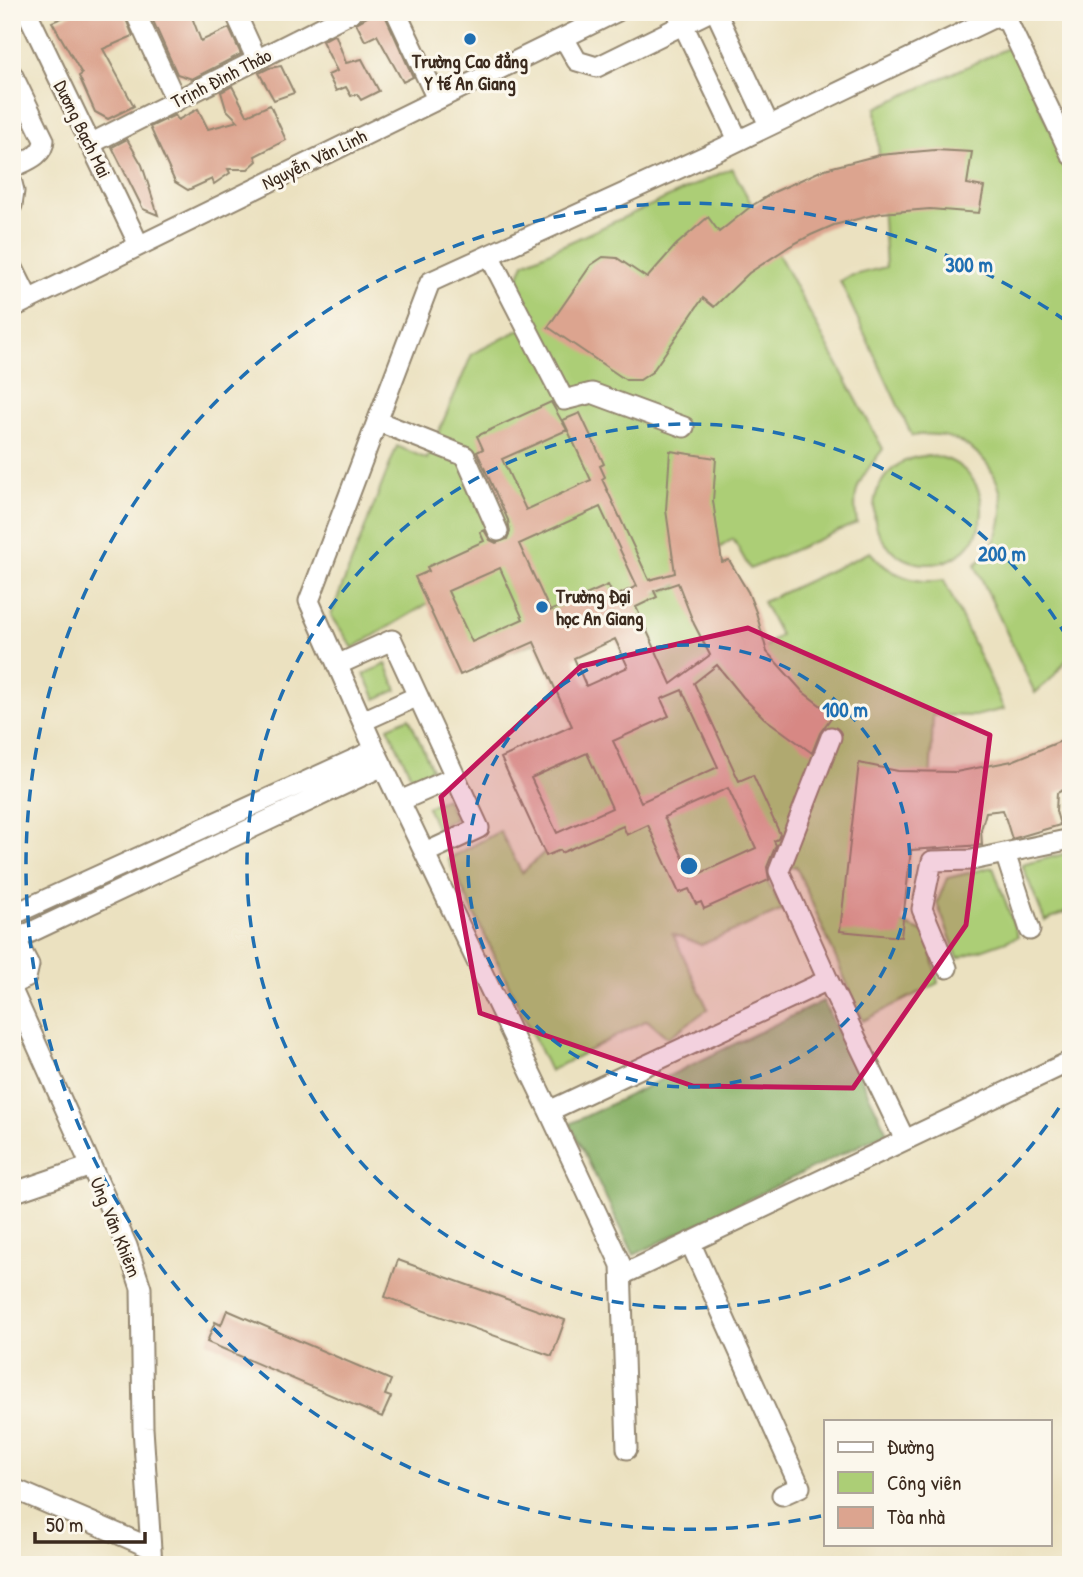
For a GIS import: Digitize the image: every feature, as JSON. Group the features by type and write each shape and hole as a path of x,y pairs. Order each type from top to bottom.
{"street":[{"name":"Dương Bạch Mai","path":"27,12 139,245"},
{"path":"135,12 176,101"},
{"path":"235,12 257,60"},
{"path":"396,12 437,99"},
{"name":"Nguyễn Văn Linh","path":"21,304 616,12"},
{"path":"564,38 578,61 597,68 680,19 709,12"},
{"path":"716,12 769,125"},
{"name":"Trịnh Đình Thảo","path":"90,144 341,15"},
{"path":"627,1449 621,1265 550,1111 379,758 309,601 430,282 738,140 995,17 1008,22 1071,155"},
{"path":"680,19 738,140"},
{"path":"12,74 44,140 39,154 12,168"},
{"path":"12,183 12,205"},
{"path":"489,255 565,400 593,393 684,427"},
{"path":"12,266 21,304"},
{"path":"377,421 465,456 498,531"},
{"path":"338,665 392,640 456,778 479,828 425,853"},
{"path":"363,722 418,696"},
{"path":"831,737 779,871 904,1138"},
{"path":"12,915 379,758"},
{"path":"12,985 26,978 29,965 13,937 379,758"},
{"path":"400,802 456,778"},
{"path":"947,968 922,909 932,861 972,860 1071,839"},
{"path":"1006,853 1030,930"},
{"path":"550,1111 828,980"},
{"name":"Ung Văn Khiêm","path":"12,990 127,1246 141,1288 143,1428 152,1556"},
{"path":"622,1275 904,1138 1071,1061"},
{"path":"12,1193 91,1166"},
{"path":"690,1242 800,1487 782,1494"},
{"path":"12,1488 152,1556"}],"highlighted area":[{"path":"748,628 990,735 966,925 853,1088 693,1086 480,1013 441,797 581,666"}],"green space":[{"path":"1012,46 1071,174 1071,654 1052,678 1035,693 975,565 992,544 1001,521 1001,498 994,476 981,457 963,443 939,435 912,436 840,281 886,267 876,108"},
{"path":"732,168 883,449 864,475 857,490 857,523 750,569 733,539 637,601 691,580 741,666 780,635 763,602 870,552 886,567 904,576 923,581 944,580 1004,709 975,716 933,715 930,789 891,803 896,921 928,934 938,983 863,1021 796,866 764,875 783,910 701,945 673,934 708,1009 668,1038 647,1020 550,1071 448,859 500,831 522,873 549,848 512,774 644,682 617,614 472,665 439,597 353,648 331,615 397,446 427,459 472,354 535,322 515,286 524,263"},
{"path":"928,456 949,460 966,472 978,489 982,510 978,531 966,548 949,560 928,564 907,560 890,548 878,531 874,510 878,489 890,472 907,460"},
{"path":"386,664 397,690 376,699 364,674"},
{"path":"409,718 432,769 412,778 388,727"},
{"path":"446,798 455,819 436,828 427,807"},
{"path":"1071,852 1071,909 1045,921 1022,865"},
{"path":"993,867 1018,937 958,958 937,903 947,878"},
{"path":"823,1001 887,1132 634,1255 570,1124"}],"building":[{"path":"76,12 123,12 133,36 103,49 134,106 108,119 95,112 79,76 82,74 52,22"},
{"path":"149,12 190,12 201,41 229,28 241,54 192,79 177,74"},
{"path":"376,12 384,13 413,77 403,82 377,35 365,41 356,23"},
{"path":"336,36 346,63 362,59 379,91 361,100 357,94 351,96 346,87 336,91 328,75 337,71 322,41"},
{"path":"281,66 294,93 274,100 259,73"},
{"path":"232,86 247,115 270,105 286,140 255,156 257,161 248,169 228,169 230,173 214,184 212,179 188,190 175,182 150,127 175,115 178,120 198,109 208,129 238,121 226,109 221,92"},
{"path":"127,139 142,165 158,215 143,209 112,147"},
{"path":"935,150 972,152 967,184 984,187 979,213 930,209 881,213 834,225 811,235 749,273 714,307 703,298 652,372 640,380 626,380 548,327 591,265 603,257 617,258 647,278 676,245 708,217 719,232 774,192 825,169 879,155"},
{"path":"551,402 567,430 502,459 526,510 591,480 563,420 580,413 604,464 600,466 605,477 602,479 649,580 675,573 666,510 670,451 716,458 713,501 722,562 729,560 748,592 767,652 803,692 833,715 820,733 812,753 764,718 717,665 694,683 739,781 753,775 780,834 774,841 776,845 767,867 769,880 704,909 701,902 696,904 689,889 679,893 648,825 627,835 623,826 561,853 560,850 546,856 501,758 572,726 534,642 460,675 415,577 429,571 427,567 484,541 480,532 484,530 490,540 496,543 507,539 510,532 508,520 477,452 483,449 477,436","holes":["600,507 637,586 614,597 608,585 550,611 519,544","500,568 523,619 472,642 448,591","678,583 710,655 671,684 636,607 657,597 654,591","615,639 628,667 586,686 574,658","682,690 718,767 641,802 613,741 669,716 661,699","587,753 612,808 557,833 531,778","728,788 756,848 692,877 664,817"]},
{"path":"1071,737 1071,786 1057,793 1056,811 1060,825 1012,839 1003,810 986,812 981,830 982,845 911,850 901,937 840,931 859,763 898,771 956,772 1012,761"},
{"path":"398,1260 565,1320 552,1356 385,1297"},
{"path":"227,1310 391,1380 385,1395 391,1397 382,1417 207,1342 215,1322 221,1325"}],"place":[{"name":"Trường Cao đẳng Y tế An Giang","path":"470,39"},
{"name":"Trường Đại học An Giang","path":"542,607"}]}
